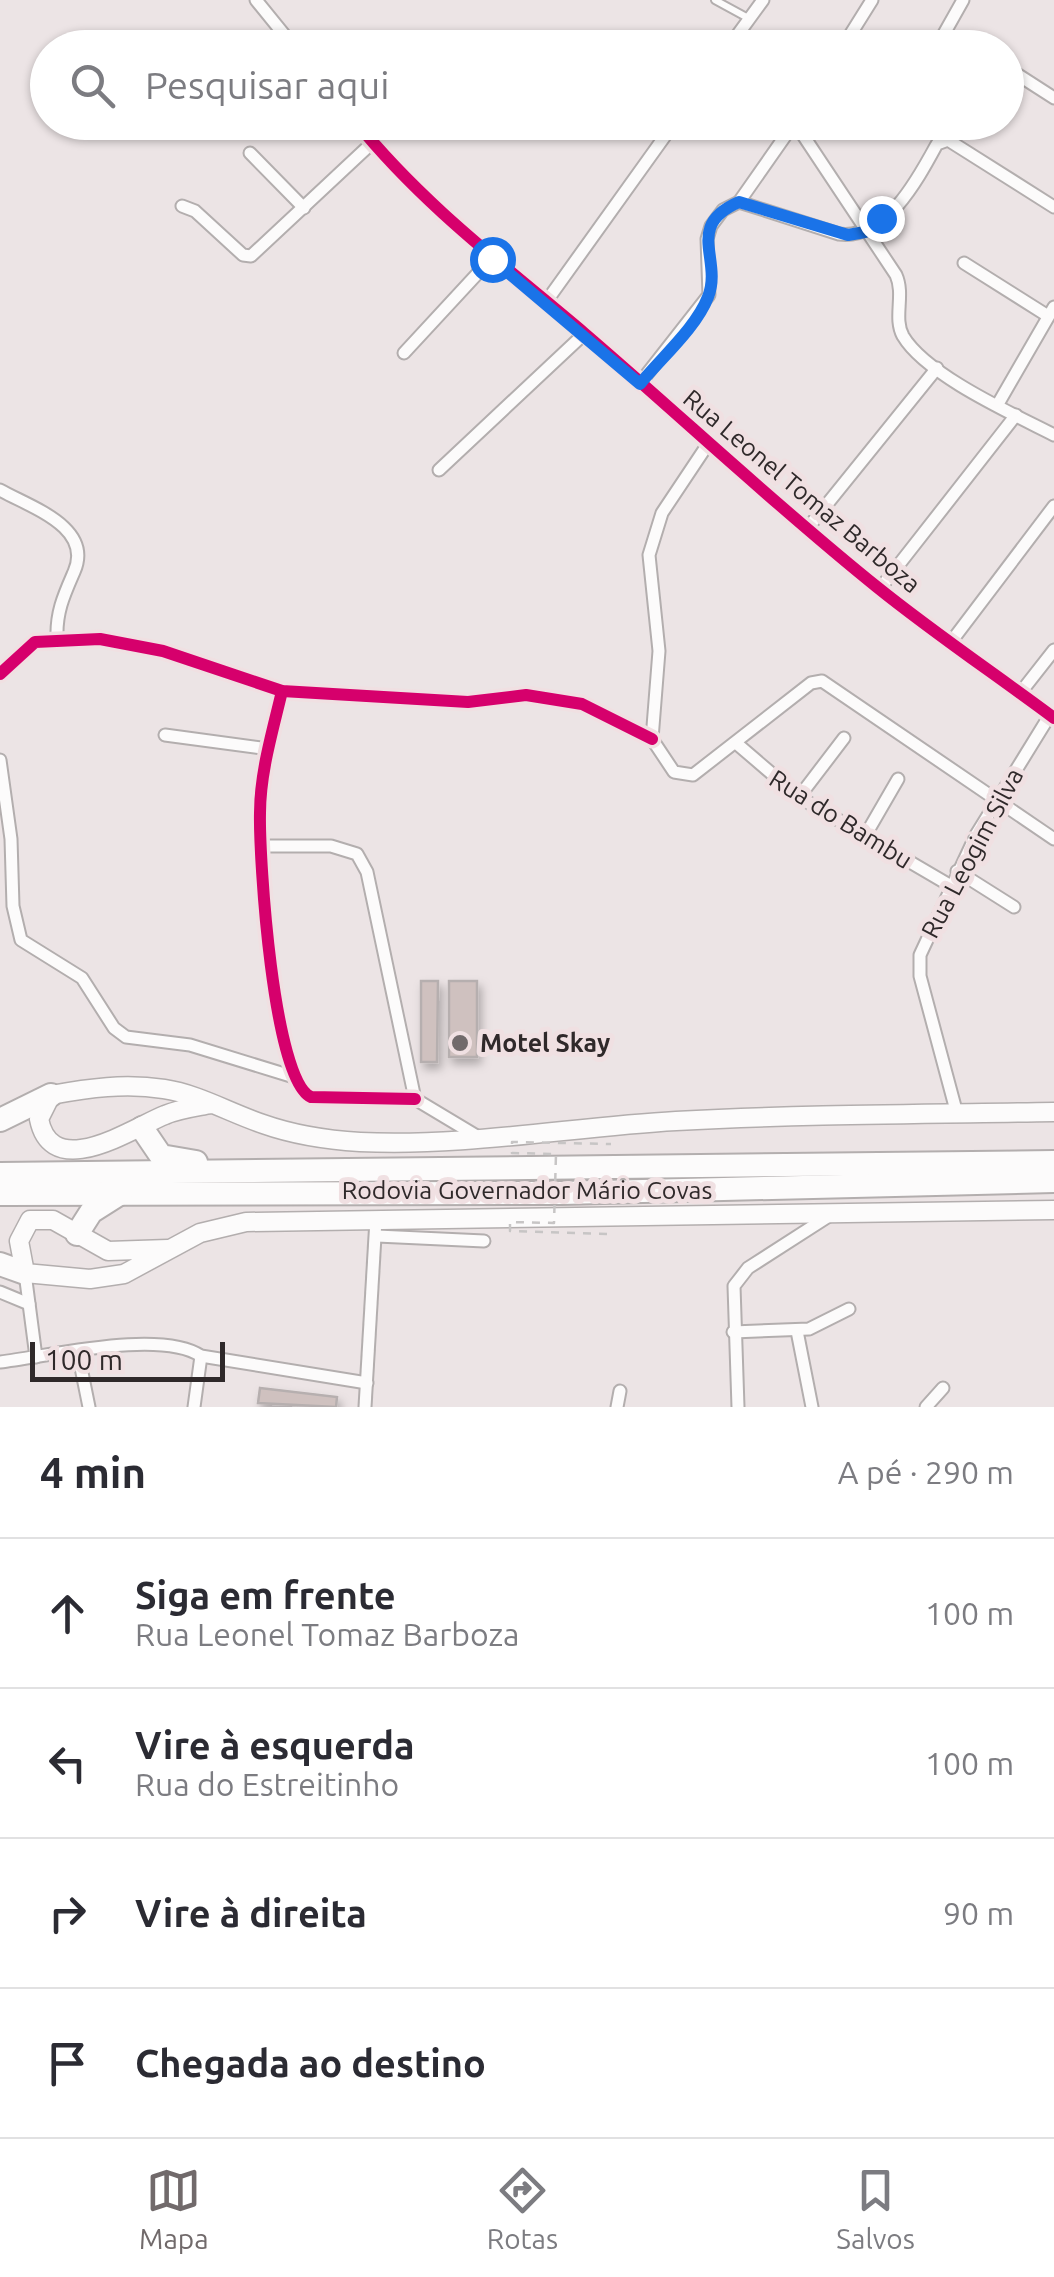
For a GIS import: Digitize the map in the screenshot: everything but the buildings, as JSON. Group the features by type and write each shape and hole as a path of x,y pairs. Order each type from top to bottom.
{"highway":[{"path":"0,1120 51,1095"},
{"path":"142,1128 154,1150 170,1159 299,1173"},
{"name":"Rodovia Governador Mário Covas","path":"0,1174 1054,1162"},
{"name":"Rodovia Governador Mário Covas","path":"0,1194 562,1193 1054,1182"},
{"path":"77,1234 90,1212 122,1192"},
{"path":"0,1264 25,1273"}],"main road":[{"path":"211,1104 165,1115 92,1148 57,1145 44,1134 40,1119 51,1095 139,1087 166,1090 211,1104 265,1125 318,1138 398,1142 678,1121 1054,1112"},
{"path":"168,1249 119,1253 54,1220 30,1220 19,1240 25,1273 107,1278 136,1269 200,1233 246,1222 376,1227 1054,1210"}],"street":[{"path":"256,0 280,30"},
{"path":"741,30 763,0"},
{"path":"853,30 872,0"},
{"path":"946,30 963,0"},
{"path":"1024,79 1054,98"},
{"name":"Rua Leonel Tomaz Barboza","path":"370,140 492,259 879,590 1052,716"},
{"path":"546,302 662,140"},
{"path":"640,384 705,303 711,286 708,232 720,213 739,202 783,140"},
{"path":"806,140 900,283 902,334 937,368 1054,435"},
{"path":"739,202 839,234 865,232 906,194 937,144 948,140 1054,206"},
{"path":"182,206 195,211 243,255 251,256 372,143"},
{"path":"250,153 304,208"},
{"path":"404,353 492,259"},
{"path":"964,264 1051,311 998,404"},
{"path":"439,470 584,334"},
{"path":"807,529 937,368"},
{"path":"879,590 1016,415"},
{"path":"652,738 659,651 649,569 651,540 662,514 708,444"},
{"path":"0,490 66,526 78,542 79,562 56,613 57,638"},
{"path":"950,642 1054,506"},
{"path":"0,674 26,647 57,638 100,639 164,652 282,691 468,702 526,694 582,704 652,738 674,772 688,776 811,683 822,681 1054,839"},
{"path":"1020,692 1054,650"},
{"path":"282,691 261,791 261,846 271,973 297,1087 310,1097 415,1099 480,1138"},
{"name":"Rua Leogim Silva","path":"957,1114 920,966 923,946 997,797 1052,716"},
{"path":"165,736 269,749"},
{"path":"799,798 844,738"},
{"name":"Rua do Bambu","path":"736,743 799,798 951,886"},
{"path":"0,760 11,839 13,906 17,932 27,946 82,978 114,1028 126,1038 190,1045 294,1077"},
{"path":"865,836 898,779"},
{"path":"261,846 343,847 362,861 415,1099"},
{"path":"957,871 1014,907"},
{"path":"738,1407 732,1297 739,1277 832,1214"},
{"path":"365,1407 376,1227 484,1241"},
{"path":"25,1273 36,1357"},
{"path":"0,1292 29,1304"},
{"path":"733,1332 797,1331 821,1326 849,1309"},
{"path":"797,1331 812,1407"},
{"path":"0,1362 154,1343 182,1346 201,1356 367,1383"},
{"path":"78,1353 89,1407"},
{"path":"194,1407 201,1356"},
{"path":"926,1407 944,1388"},
{"path":"617,1407 620,1391"}],"lane":[{"path":"715,0 749,19"}],"path":[{"path":"607,1234 510,1232 510,1222 554,1223 556,1154 512,1153 512,1142 610,1144"}],"cycle path":[{"path":"372,140 436,207 802,525 899,604 1054,718"},
{"path":"0,674 35,642 100,639 163,651 282,691 468,702 526,695 582,704 652,739"},
{"path":"282,691 265,767 260,813 271,966 287,1052 298,1082 311,1097 415,1099"}],"place":[{"name":"Motel Skay","path":"460,1043"}],"route":[{"path":"492,259 640,384 709,295 708,232 723,210 739,202 848,235 865,232 881,218"}]}
